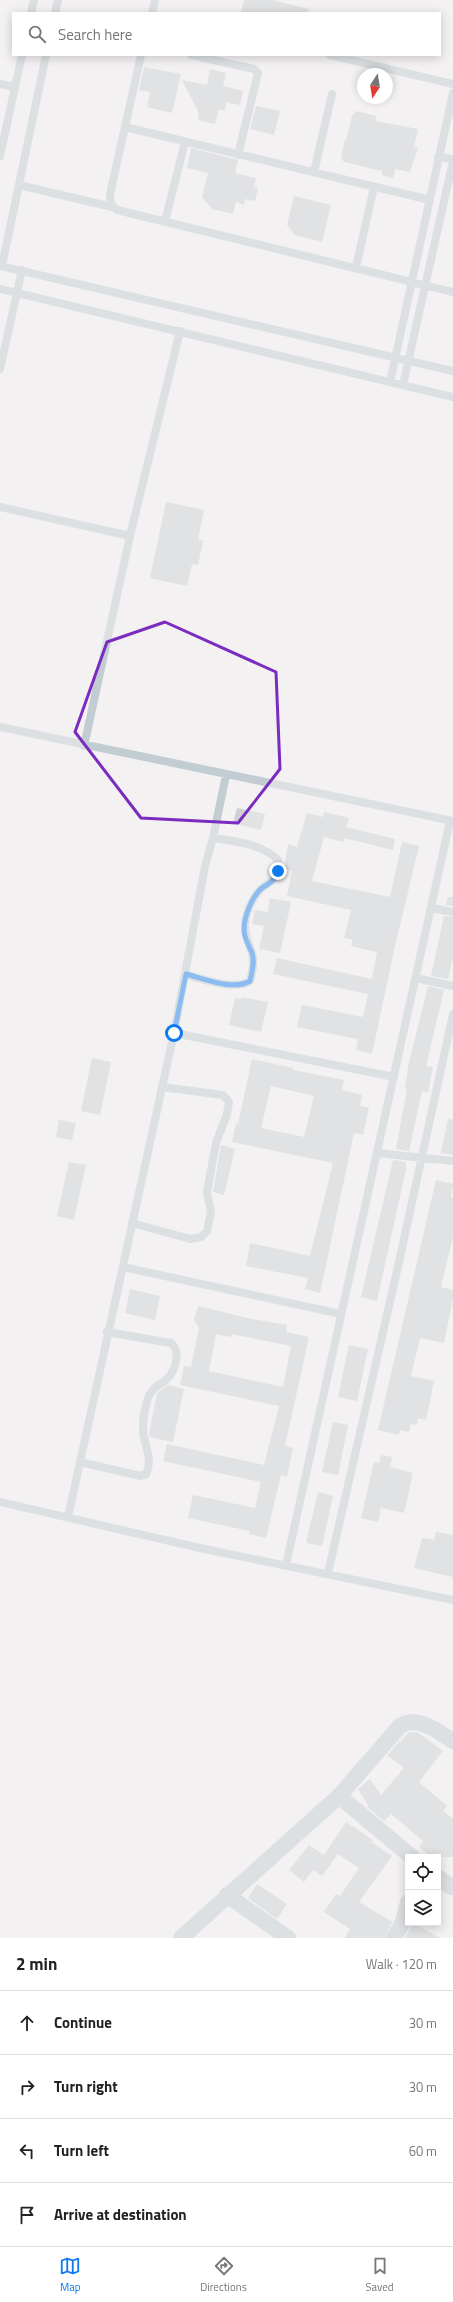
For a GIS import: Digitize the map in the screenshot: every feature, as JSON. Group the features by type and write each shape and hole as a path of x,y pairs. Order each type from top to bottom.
{"street":[{"path":"181,1938 227,1895 339,1796 393,1733 407,1721 416,1721 428,1726 453,1741"},
{"path":"339,1796 408,1854"},
{"path":"441,1880 451,1888"},
{"path":"227,1895 288,1938"},
{"path":"394,1938 403,1922 405,1914"}],"lane":[{"path":"31,12 34,0"},
{"path":"55,12 58,0"},
{"path":"152,12 155,0"},
{"path":"0,156 22,56"},
{"path":"46,56 1,266 453,371"},
{"path":"112,206 109,202 110,191 141,56"},
{"path":"197,56 254,68 258,72 238,155"},
{"path":"334,56 453,84"},
{"path":"0,84 15,87"},
{"path":"390,382 453,93"},
{"path":"314,172 332,94"},
{"path":"125,128 430,200"},
{"path":"165,221 185,142"},
{"path":"403,385 425,285 451,182 453,160 438,157"},
{"path":"434,178 451,182"},
{"path":"19,184 112,206 118,210 356,267 453,292"},
{"path":"356,267 374,187"},
{"path":"0,369 22,270"},
{"path":"0,289 453,397"},
{"path":"84,746 130,536 180,331"},
{"path":"0,507 130,536"},
{"path":"0,727 84,746 452,821 286,1565"},
{"path":"68,1517 107,1332 123,1267 174,1033 205,866 213,838 226,774"},
{"path":"186,974 227,984 243,985 250,981 253,954 247,944 244,930 247,913 254,897 262,888 274,881 278,871 278,860 272,854 240,843 213,838"},
{"path":"432,908 453,912"},
{"path":"416,978 453,986"},
{"path":"328,1573 453,1014"},
{"path":"174,1033 394,1077"},
{"path":"132,1223 190,1239 204,1234 209,1223 211,1212 206,1192 216,1143 229,1102 223,1095 162,1087"},
{"path":"377,1153 453,1161"},
{"path":"123,1267 341,1314"},
{"path":"80,1462 140,1476 146,1474 149,1469 149,1451 143,1430 148,1397 158,1384 167,1379 172,1372 178,1352 177,1348 171,1343 107,1332"},
{"path":"0,1502 453,1600"}],"highlighted area":[{"path":"165,622 276,672 280,769 238,823 141,818 75,732 107,642"}],"building":[{"path":"244,0 272,0 309,9 308,12 241,12"},
{"path":"144,67 181,74 172,113 147,107 150,92 139,90"},
{"path":"210,69 226,73 223,86 243,91 240,105 226,102 225,111 219,109 215,124 198,120 199,113 182,80 207,85"},
{"path":"256,106 280,111 274,135 250,129"},
{"path":"356,111 376,116 375,121 418,129 414,147 418,148 410,172 395,169 393,178 382,175 382,171 344,162 341,158 345,139 346,141 352,116"},
{"path":"191,148 238,160 235,173 256,178 254,187 258,188 255,201 245,199 244,205 236,202 233,214 212,209 202,197 208,173 187,168"},
{"path":"294,196 331,205 322,242 295,235 287,225"},
{"path":"166,502 204,510 198,539 203,541 198,565 192,564 187,586 150,578"},
{"path":"237,808 265,814 261,830 233,823"},
{"path":"324,812 349,818 346,827 395,839 393,850 344,838 343,842 324,837 312,881 390,897 402,842 419,846 395,946 372,1054 356,1050 358,1039 297,1027 302,1005 363,1017 368,994 273,974 277,958 372,979 377,952 351,946 353,940 344,938 351,910 287,896 292,871 284,869 288,844 297,847 307,813 323,817"},
{"path":"448,897 453,897 453,906 446,905"},
{"path":"270,898 291,902 280,953 259,949 264,926 252,924 255,910 268,912"},
{"path":"444,916 453,917 453,957 448,979 431,976"},
{"path":"428,986 444,990 426,1066 433,1067 428,1093 422,1091 409,1151 396,1149 407,1089 405,1088 409,1062"},
{"path":"241,997 268,1002 261,1032 229,1025 235,998 241,999"},
{"path":"92,1058 111,1062 100,1115 81,1111"},
{"path":"252,1059 293,1068 293,1070 344,1080 342,1090 362,1095 360,1106 369,1108 363,1135 354,1133 320,1293 305,1289 308,1278 246,1266 250,1243 310,1256 333,1163 232,1142 236,1123 238,1124","holes":["271,1086 314,1096 304,1137 261,1128"]},
{"path":"448,1119 453,1120 453,1155 441,1153"},
{"path":"59,1120 76,1123 72,1140 56,1137"},
{"path":"221,1145 235,1149 224,1195 213,1192"},
{"path":"393,1160 406,1162 406,1169 377,1301 361,1297"},
{"path":"69,1162 86,1165 74,1220 57,1216"},
{"path":"436,1180 453,1184 451,1198 453,1198 453,1236 441,1287 453,1290 453,1298 444,1343 420,1338 411,1376 434,1381 426,1420 418,1418 417,1425 411,1424 409,1432 400,1430 399,1435 378,1430"},
{"path":"130,1289 160,1296 155,1320 125,1313"},
{"path":"198,1306 252,1319 287,1325 286,1332 309,1337 285,1446 293,1448 287,1477 281,1475 266,1538 249,1534 250,1531 188,1518 193,1495 255,1508 261,1482 163,1461 167,1444 264,1465 279,1406 180,1385 184,1366 191,1367 199,1328 194,1320","holes":["216,1334 231,1337 232,1334 291,1346 283,1387 209,1371"]},
{"path":"349,1345 368,1349 357,1401 338,1397"},
{"path":"168,1385 184,1389 173,1442 150,1437 149,1434 157,1393"},
{"path":"333,1422 348,1425 338,1475 322,1472"},
{"path":"381,1455 392,1457 390,1467 413,1473 404,1513 381,1508 378,1522 361,1518 374,1462 379,1463"},
{"path":"318,1492 333,1496 322,1546 306,1543"},
{"path":"436,1532 453,1535 453,1577 414,1568 422,1538 434,1540"},
{"path":"417,1732 443,1751 419,1782 447,1806 443,1811 453,1819 453,1857 441,1857 441,1854 428,1854 419,1847 423,1841 391,1814 384,1821 367,1807 368,1805 358,1789 370,1779 381,1795 404,1768 387,1755 408,1733"},
{"path":"346,1822 373,1840 371,1842 392,1856 359,1902 392,1922 385,1938 345,1938 350,1929 324,1912 336,1894 340,1896 359,1868 338,1854 322,1876 313,1870 304,1882 289,1870 309,1845 324,1855"},
{"path":"257,1884 287,1904 277,1919 248,1898"},
{"path":"411,1926 418,1926 441,1938 405,1938"}],"route":[{"path":"174,1033 186,974 227,984 243,985 250,981 253,968 253,954 247,944 244,930 247,913 254,897 262,888 274,881 278,871"}]}
